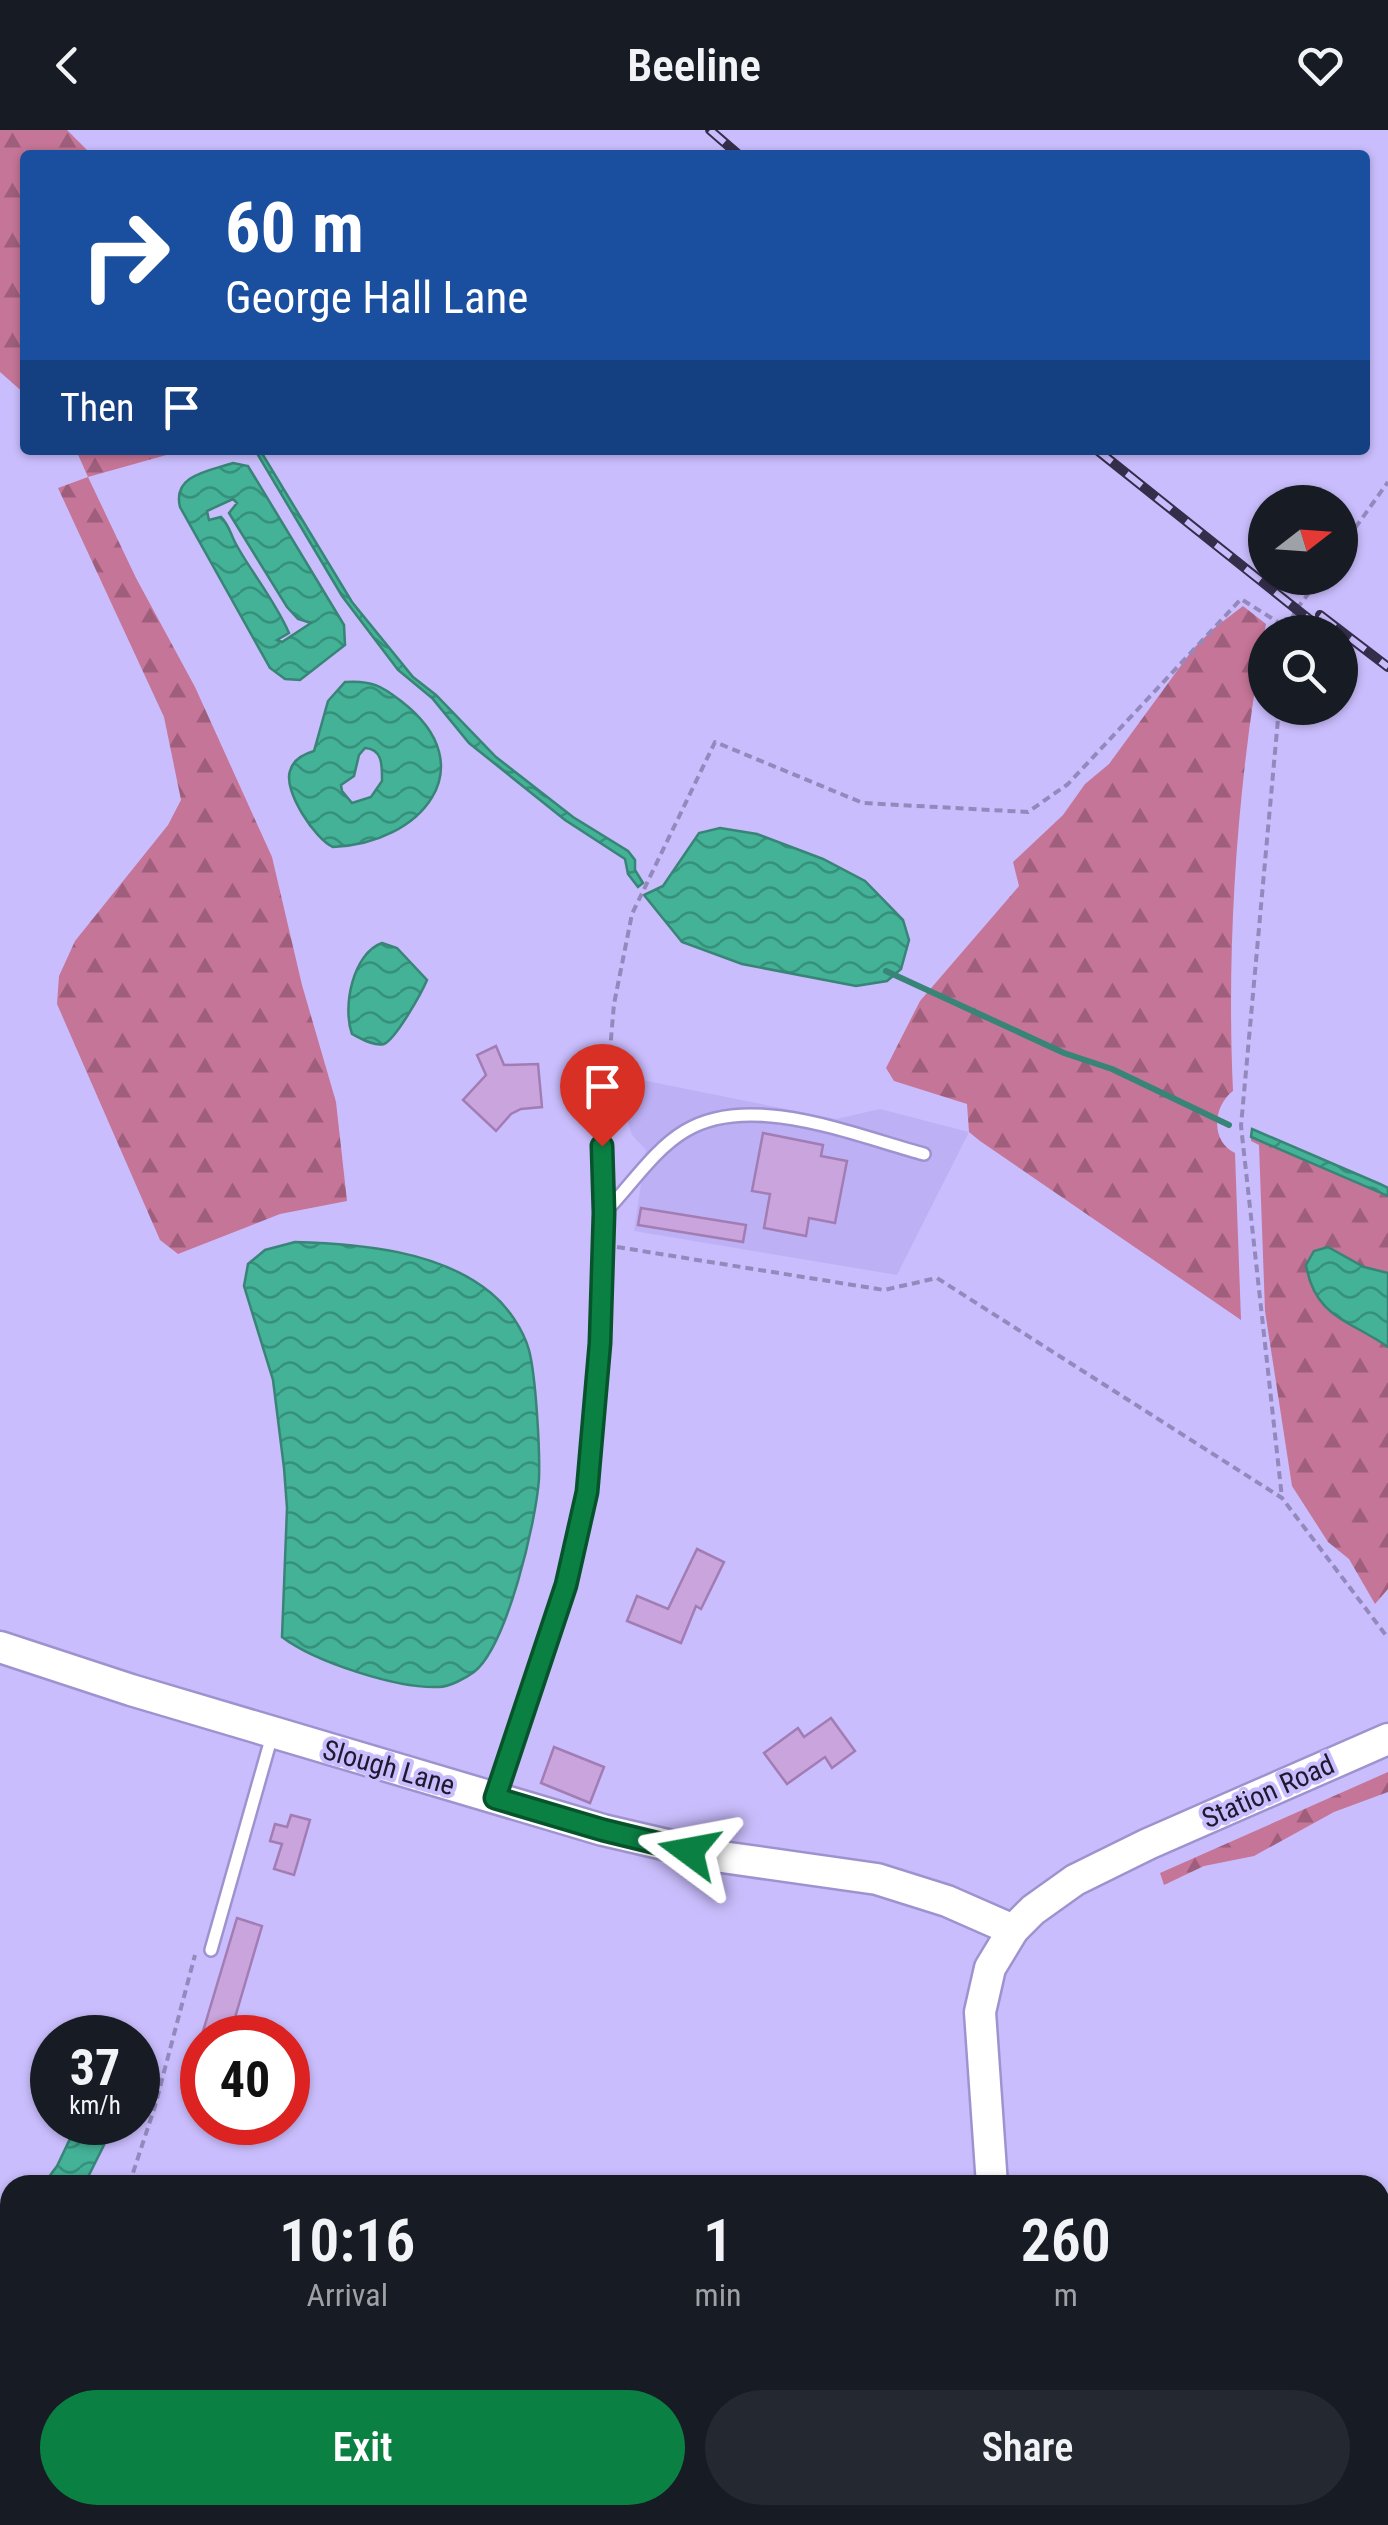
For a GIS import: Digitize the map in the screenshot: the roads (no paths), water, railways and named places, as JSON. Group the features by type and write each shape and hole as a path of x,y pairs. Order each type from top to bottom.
{"street":[{"name":"Slough Lane","path":"0,1647 51,1666 663,1846 891,1883 947,1901 1013,1930"},
{"name":"Station Road","path":"991,2175 980,2012 990,1968 1013,1930 1054,1893 1148,1844 1388,1739"}],"lane":[{"path":"604,1213 664,1147 686,1130 710,1120 762,1114 924,1154"},
{"path":"495,1798 566,1585 587,1492 596,1418 604,1213 602,1146"},
{"path":"211,1950 273,1732"}],"water":[{"path":"258,455 263,455 352,602 413,677 436,695 496,757 573,817 628,851 643,883 638,887 628,874 625,859 565,820 469,743 432,698 398,670 342,596"},
{"path":"233,463 248,466 344,625 345,645 300,680 285,679 270,668 180,507 179,496 187,481","holes":["233,499 237,503 229,513 287,607 298,619 311,623 282,642 277,640 289,633 226,524 221,517 209,520 207,511"]},
{"path":"345,682 382,688 426,726 439,751 440,775 432,798 415,817 364,843 333,847 326,842 302,814 291,790 291,767 314,751 328,701","holes":["365,748 380,759 382,781 371,797 352,803 341,785 354,776 359,755"]},
{"path":"720,828 757,834 823,859 865,881 903,920 909,940 901,969 887,981 856,986 742,964 682,942 644,895 663,886 699,833"},
{"path":"382,943 397,948 427,980 402,1025 380,1045 352,1034 348,1010 357,969 372,949"},
{"path":"1252,1129 1380,1184 1388,1188 1388,1196 1251,1137"},
{"path":"295,1242 398,1252 448,1267 497,1299 514,1319 529,1350 539,1450 532,1524 518,1582 498,1637 474,1672 452,1684 422,1686 380,1679 315,1656 282,1637 287,1508 284,1468 273,1380 244,1286 248,1264 265,1250"},
{"path":"1328,1247 1364,1267 1388,1273 1388,1347 1336,1316 1317,1296 1306,1265 1314,1251"},
{"path":"67,2145 104,2145 89,2175 50,2175"}],"waterway":[{"path":"886,971 1064,1053 1112,1069 1229,1125"}],"railway":[{"path":"710,130 733,150"},
{"path":"1103,455 1304,615"},
{"path":"1358,644 1388,667"}]}
